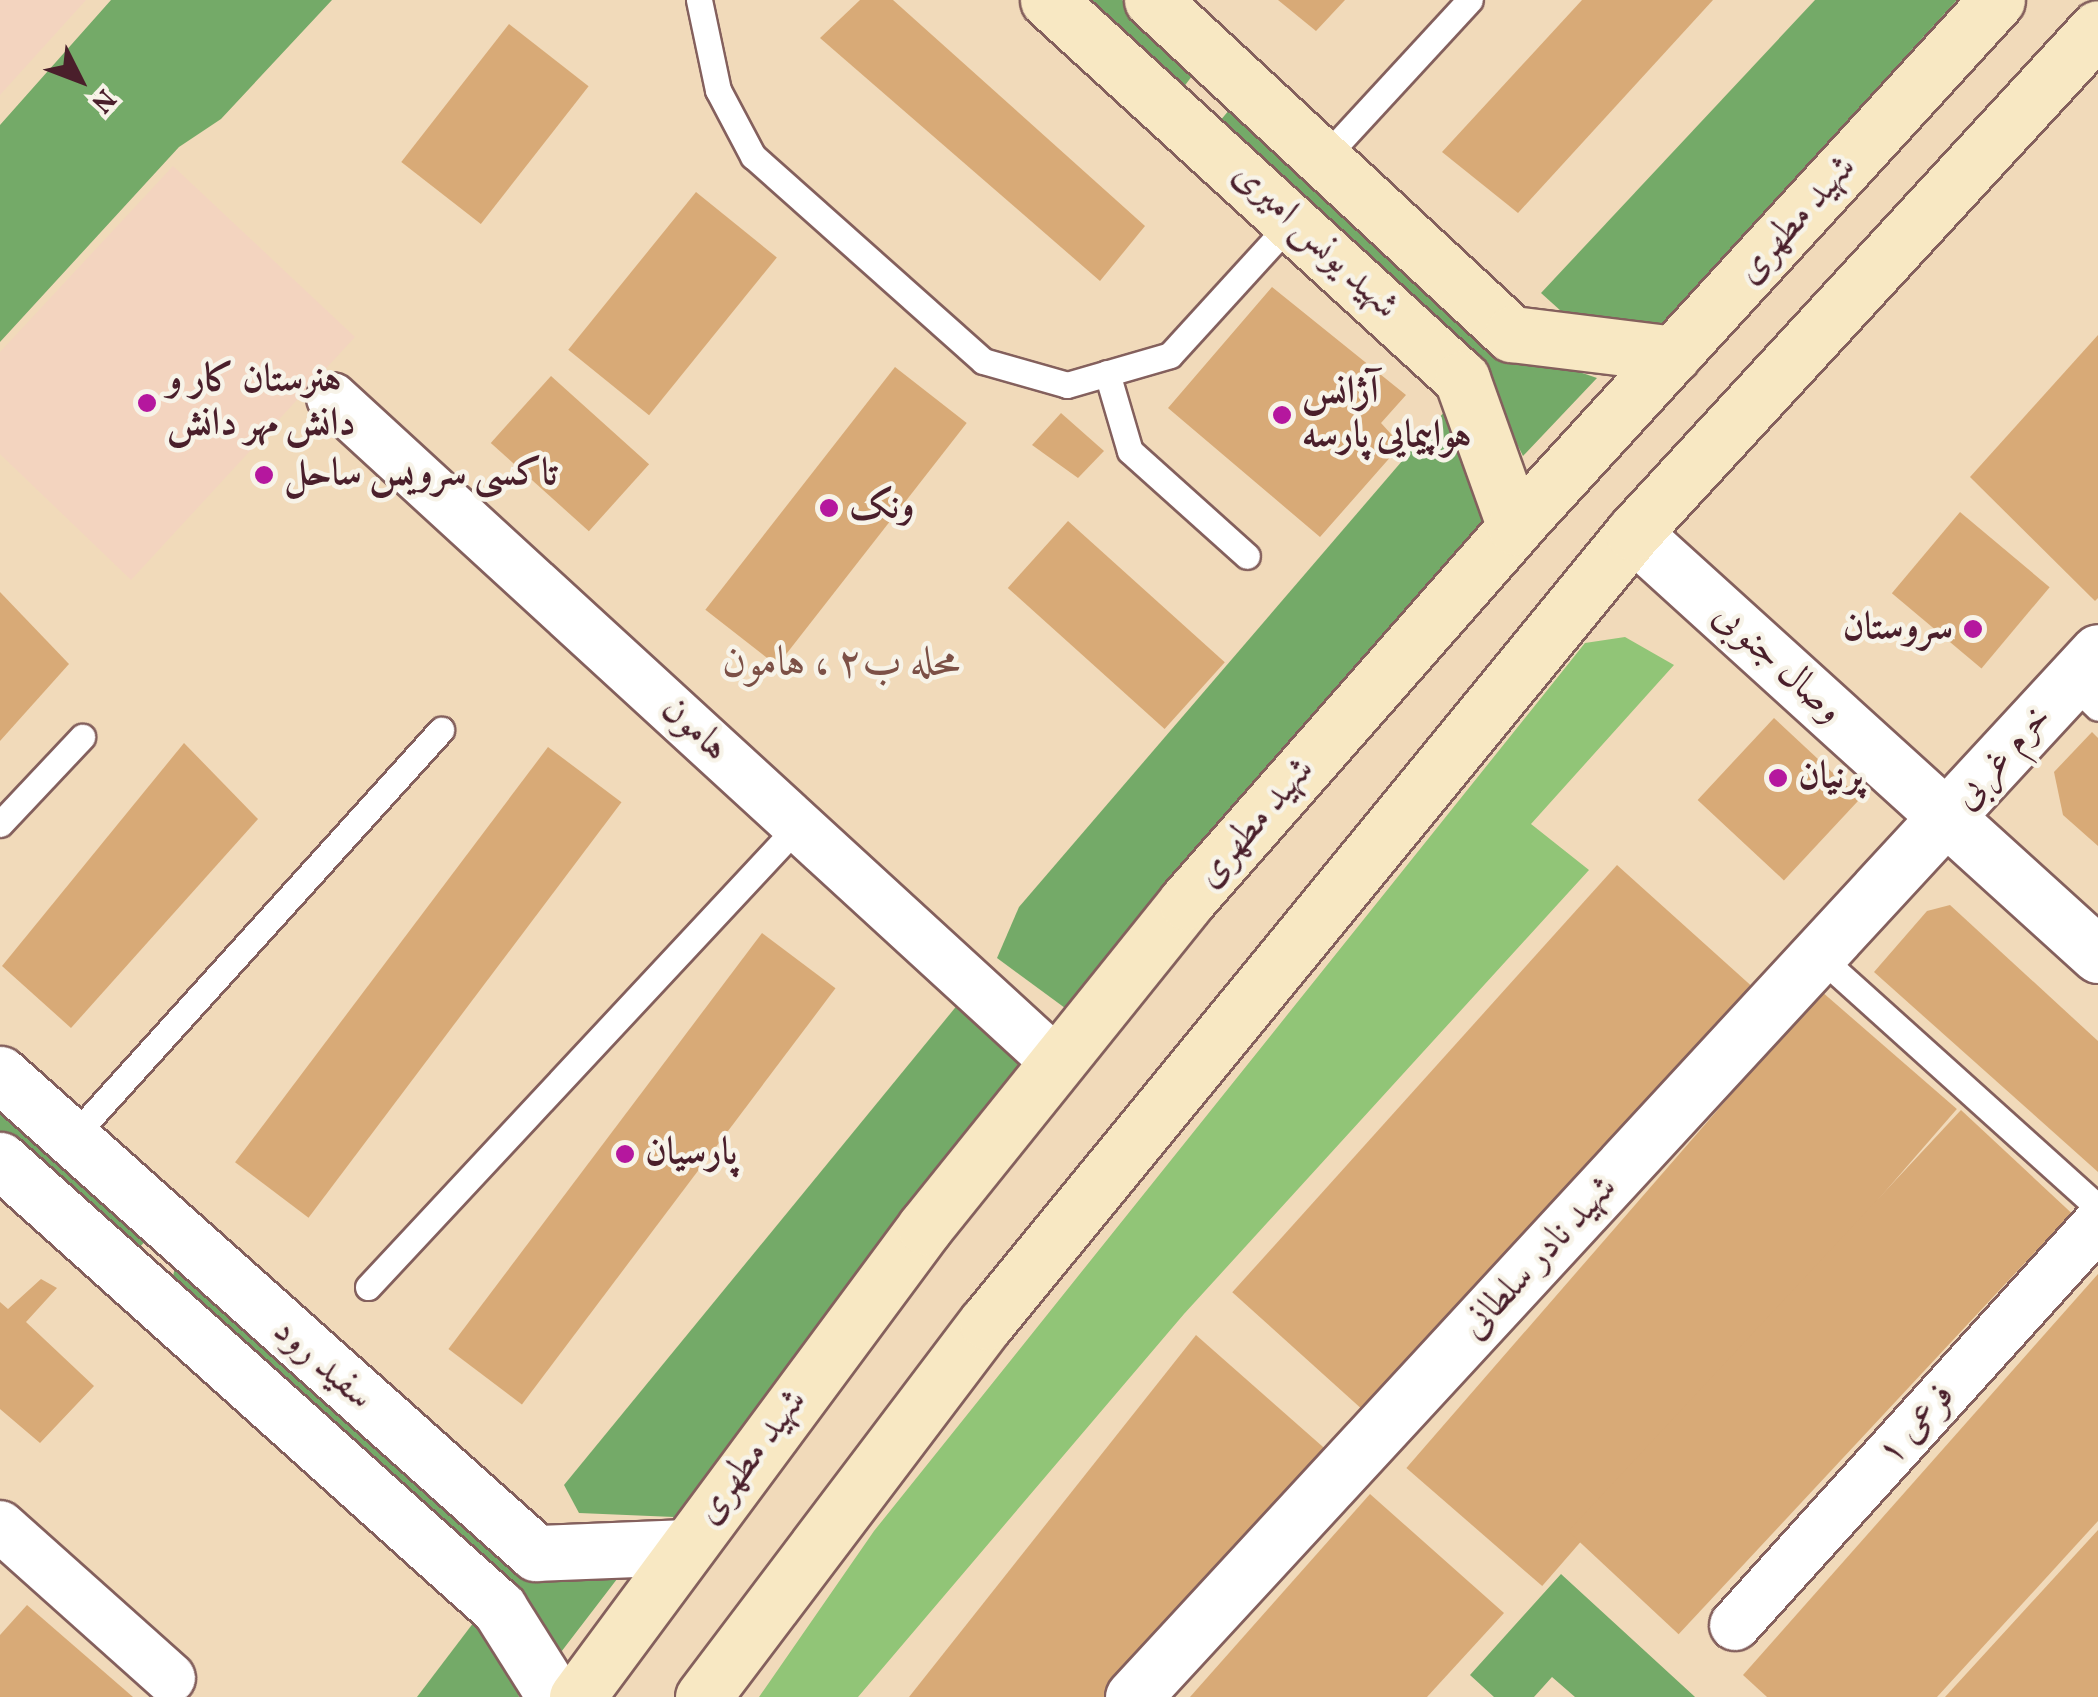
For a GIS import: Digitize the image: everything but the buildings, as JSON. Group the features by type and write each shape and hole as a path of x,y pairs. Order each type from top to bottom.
{"main road":[{"name":"شهید یونس امیری","path":"1048,0 1294,219 1462,379 1514,527"},
{"name":"شهید یونس امیری","path":"1152,0 1512,334 1674,354"},
{"name":"شهید مطهری","path":"577,1697 684,1547 1186,902 1514,527 1997,0"},
{"path":"703,1697 987,1322 1634,533 2098,28"},
{"path":"1181,118 1230,71"}],"street":[{"name":"هامون","path":"332,398 1057,1063"},
{"name":"وصال جنوبی","path":"1634,533 2098,955"},
{"name":"خرم غربی","path":"1948,819 2089,680"},
{"name":"شهید نادر سلطانی","path":"1132,1697 1948,819"},
{"name":"سفید رود","path":"0,1074 171,1233 536,1553 684,1547"},
{"name":"سفید رود","path":"0,1160 129,1280 499,1608 555,1697"},
{"name":"فرعی ۱","path":"1736,1625 2098,1224"},
{"path":"129,1280 171,1233"},
{"path":"0,1526 161,1687"}],"lane":[{"path":"700,0 718,90 753,156 983,361 1066,385 1170,355 1294,219"},
{"path":"1324,158 1470,0"},
{"path":"1107,373 1130,451 1248,556"},
{"path":"71,1138 440,730"},
{"path":"0,824 82,736"},
{"path":"368,1287 798,826"},
{"path":"1820,957 2098,1208"}],"shaded area":[{"path":"0,0 86,0 0,95"},
{"name":"هنرستان کار و دانش مهر دانش","path":"173,166 355,337 131,580 0,454 0,352"}],"green space":[{"path":"111,0 332,0 221,119 179,147 0,342 0,125"},
{"path":"1077,0 1122,0 1198,68 1180,92"},
{"path":"1815,0 1957,0 1663,323 1572,321 1541,293"},
{"path":"1236,102 1523,353 1597,378 1523,456 1476,362 1219,122"},
{"path":"1445,411 1491,524 1065,1008 997,958 1019,907"},
{"path":"1625,637 1674,665 1531,824 1589,870 1184,1314 858,1697 759,1697 874,1531 1585,643"},
{"path":"959,1003 1026,1059 674,1517 579,1513 564,1485"},
{"path":"0,1097 151,1236 128,1258 0,1138"},
{"path":"175,1267 497,1542 627,1566 558,1656 172,1281"},
{"path":"1561,1574 1695,1697 1575,1697 1552,1677 1534,1697 1494,1697 1470,1675"},
{"path":"477,1618 511,1663 519,1697 417,1697"}],"place":[{"name":"هنرستان کار و دانش مهر دانش","path":"147,403"},
{"name":"آژانس هواپیمایی پارسه","path":"1282,415"},
{"name":"تاکسی سرویس ساحل","path":"264,475"},
{"name":"ونک","path":"829,508"},
{"name":"سروستان","path":"1973,629"},
{"name":"پرنیان","path":"1778,778"},
{"name":"پارسیان","path":"625,1154"}],"district":[{"name":"محله ب۲ ، هامون","path":"841,665"}]}
